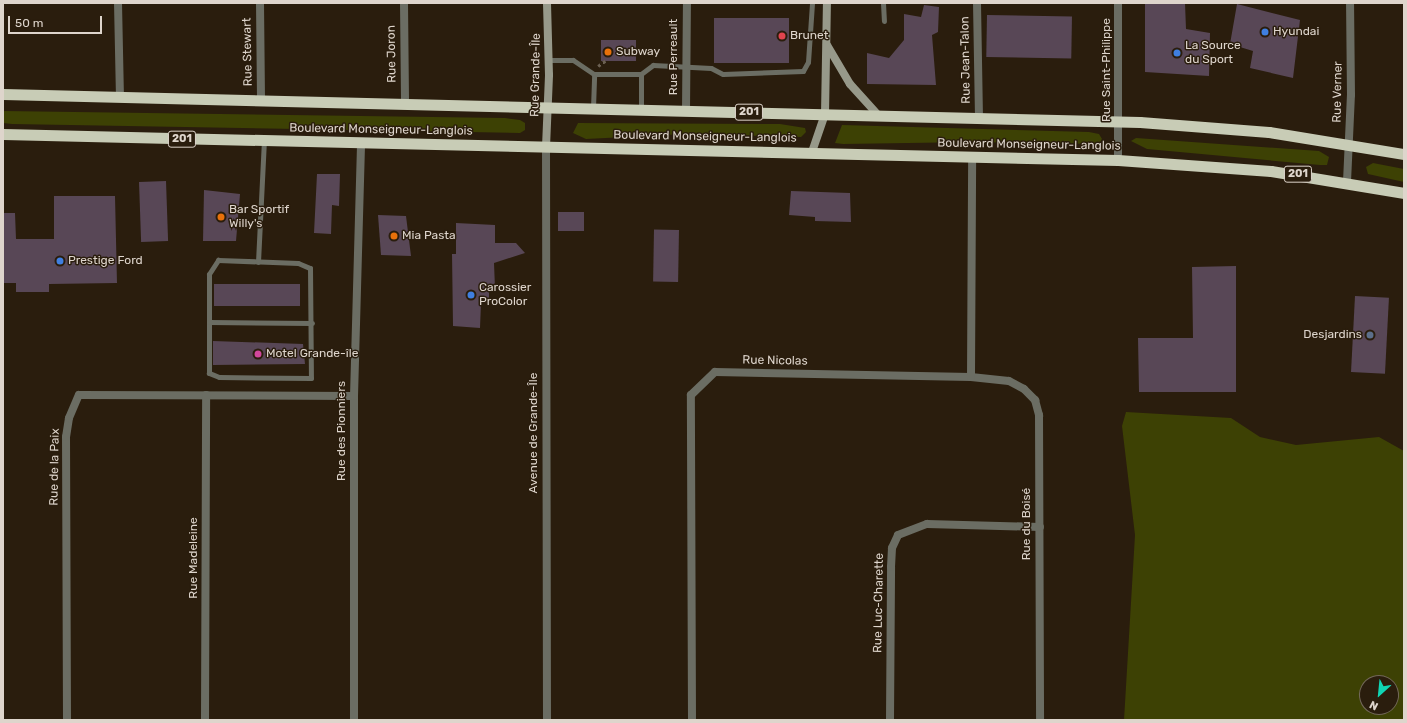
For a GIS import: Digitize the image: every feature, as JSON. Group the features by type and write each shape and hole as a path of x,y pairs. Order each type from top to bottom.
{"highway":[{"name":"201","path":"3,94 1119,121 1226,127 1349,144 1404,154"},
{"name":"Boulevard Monseigneur-Langlois","path":"3,134 1118,160 1242,168 1347,182 1404,193"}],"main road":[{"name":"Rue Grande-Île","path":"546,147 549,60 548,3"},
{"path":"812,152 825,114 827,3"},
{"path":"827,45 850,84 878,115"}],"street":[{"path":"118,3 120,97"},
{"name":"Rue Stewart","path":"260,3 261,100"},
{"name":"Rue Joron","path":"404,3 405,104"},
{"name":"Rue Perreault","path":"686,111 687,3"},
{"name":"Rue Jean-Talon","path":"977,3 979,117"},
{"name":"Rue Saint-Philippe","path":"1118,3 1118,160"},
{"name":"Rue Verner","path":"1347,182 1349,144 1350,3"},
{"name":"Rue des Pionniers","path":"354,720 354,396 361,143"},
{"name":"Avenue de Grande-Île","path":"546,147 547,720"},
{"path":"971,377 972,156"},
{"name":"Rue Nicolas","path":"692,720 691,395 715,372 971,377"},
{"name":"Rue du Boisé","path":"971,377 1009,381 1024,388 1035,400 1039,415 1040,720"},
{"name":"Rue de la Paix","path":"67,720 69,418 79,395 354,396"},
{"name":"Rue Madeleine","path":"205,720 206,395"},
{"name":"Rue Luc-Charette","path":"890,720 891,554 898,535 927,524 1040,527"}],"lane":[{"path":"549,60 573,60 594,74 641,74 653,65 711,68 723,74 803,71 808,62 812,3"},
{"path":"883,3 884,21"},
{"path":"593,108 594,74"},
{"path":"641,74 641,110"},
{"path":"258,262 264,141"},
{"path":"218,260 258,262 302,264 310,268 313,374 308,379 212,376 208,366 209,274 214,263 218,260"},
{"path":"208,322 312,323"}],"shaded area":[{"path":"3,111 505,118 520,120 525,123 525,130 520,133 12,124 3,123"},
{"path":"578,123 780,124 805,128 806,132 801,137 685,134 586,139 573,133"},
{"path":"842,125 1089,132 1099,134 1102,139 1099,144 972,142 835,143"},
{"path":"1136,138 1319,151 1329,157 1327,165 1320,165 1147,149 1131,141"},
{"path":"1373,163 1404,169 1404,182 1368,174 1366,167"},
{"path":"1126,412 1231,418 1260,437 1296,445 1379,437 1404,451 1404,720 1124,720 1135,535 1122,426"}],"building":[{"name":"La Source du Sport","path":"1145,3 1185,3 1186,29 1210,33 1209,76 1145,72"},
{"name":"Hyundai","path":"1237,4 1300,20 1293,78 1250,68 1253,51 1230,44"},
{"path":"924,5 939,7 938,32 932,35 936,85 867,84 867,53 889,58 904,40 904,14 921,17"},
{"path":"987,15 1072,16 1071,58 986,57"},
{"path":"714,18 789,18 789,63 714,63"},
{"path":"601,40 636,40 636,61 601,61"},
{"path":"317,174 340,174 339,206 332,205 331,234 314,233"},
{"path":"166,181 168,241 141,242 139,182"},
{"name":"Bar Sportif Willy's","path":"204,190 240,194 236,241 203,241"},
{"path":"791,191 850,193 851,222 815,221 815,217 789,215"},
{"name":"Prestige Ford","path":"54,196 115,196 117,283 49,284 49,292 16,292 16,283 3,283 3,213 15,213 16,239 54,239"},
{"path":"558,212 584,212 584,231 558,231"},
{"name":"Mia Pasta","path":"378,215 406,216 411,256 381,255"},
{"name":"Carossier ProColor","path":"456,223 495,225 495,243 516,243 525,253 494,263 495,288 489,288 489,303 481,303 480,328 453,326 452,254 456,254"},
{"path":"654,230 679,230 678,282 653,282"},
{"path":"1236,266 1236,392 1139,392 1138,338 1193,338 1192,267"},
{"path":"214,284 300,284 300,306 214,306"},
{"name":"Desjardins","path":"1355,296 1389,298 1385,374 1351,372"},
{"name":"Motel Grande-île","path":"213,341 303,344 305,364 213,365"}],"place":[{"name":"Hyundai","path":"1265,32"},
{"name":"Brunet","path":"782,36"},
{"name":"Subway","path":"608,52"},
{"name":"La Source du Sport","path":"1177,53"},
{"name":"Bar Sportif Willy's","path":"221,217"},
{"name":"Mia Pasta","path":"394,236"},
{"name":"Prestige Ford","path":"60,261"},
{"name":"Carossier ProColor","path":"471,295"},
{"name":"Desjardins","path":"1370,335"},
{"name":"Motel Grande-île","path":"258,354"}]}
